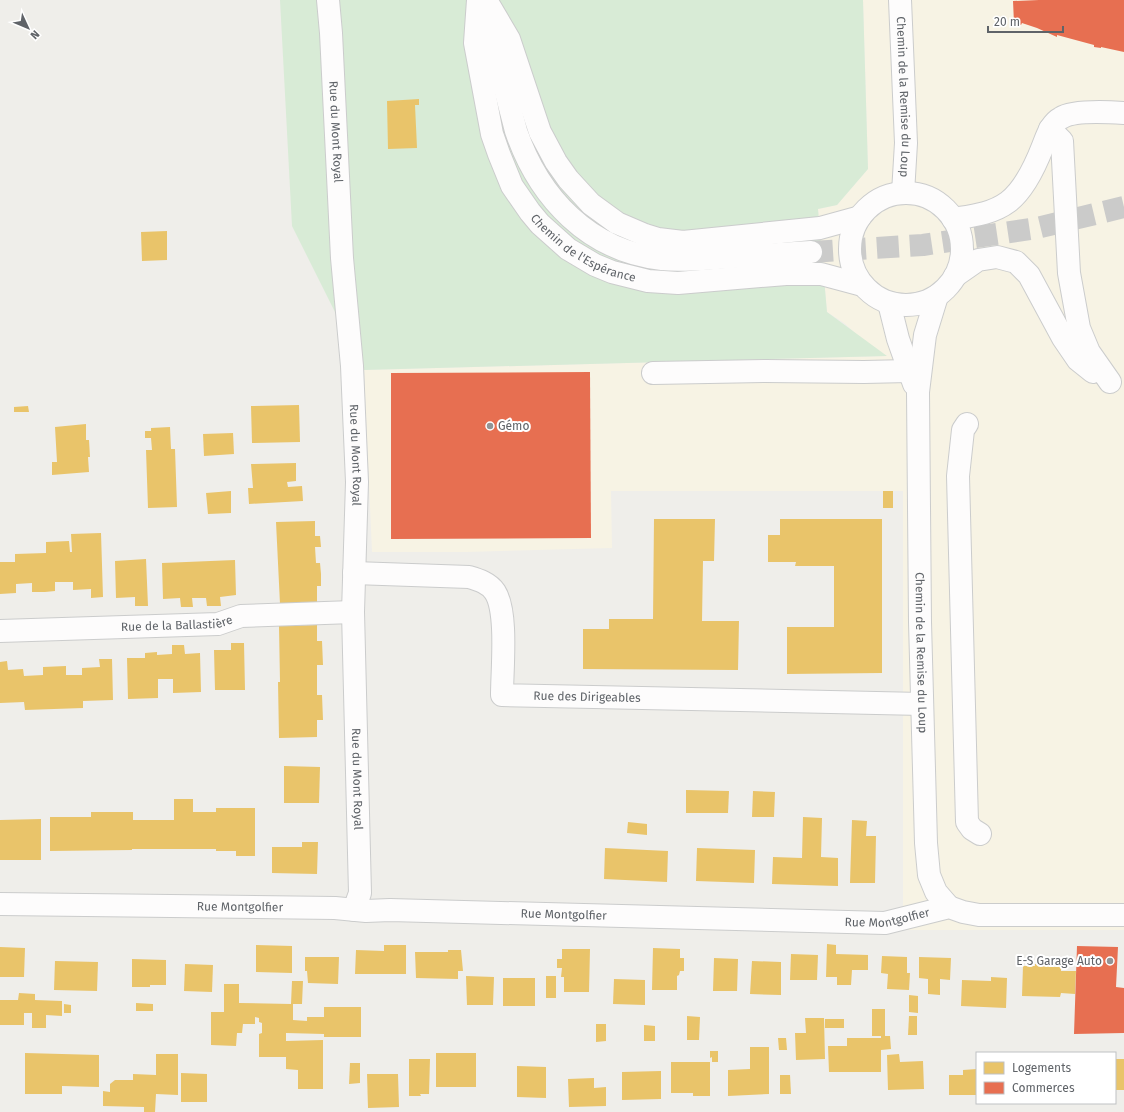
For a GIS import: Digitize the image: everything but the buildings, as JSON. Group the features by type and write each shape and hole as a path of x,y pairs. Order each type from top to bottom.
{"street":[{"name":"Rue du Mont Royal","path":"328,0 331,33 342,258 352,366 357,482 353,612 360,893 354,910"},
{"name":"Chemin de l'Espérance","path":"478,0 475,43 492,134 499,154 512,186 530,212 540,224 568,249 595,265 629,277 648,281 678,283 786,274 821,274 862,285"},
{"path":"482,0 521,145 529,162 548,193 578,224 594,236 616,247 638,255 662,259 688,260 811,252"},
{"path":"486,0 509,39 540,132 556,162 568,179 591,204 617,223 658,239 683,242 820,228 860,217"},
{"name":"Chemin de la Remise du Loup","path":"900,0 906,143 903,193"},
{"path":"1117,383 1089,352 1079,328 1069,273 1056,135 1060,118 1072,113 1124,113"},
{"path":"953,219 988,212 1008,202 1022,186 1056,135"},
{"path":"903,193 917,194 932,199 944,208 953,219 960,233 962,248 960,262 955,276 938,296 922,303 905,306 889,303 874,296 862,285 853,269 849,251 852,233 860,217 872,205 886,197 903,193"},
{"path":"955,276 978,260 996,257 1016,262 1029,275 1063,338 1078,360 1092,372 1117,383"},
{"name":"Chemin de la Remise du Loup","path":"938,296 925,335 918,392 920,622 926,843 929,875 936,892 949,907"},
{"name":"Chemin de la Remise du Loup","path":"889,303 898,340 918,392"},
{"path":"653,373 909,371"},
{"path":"967,424 962,430 958,476 967,822 972,829 980,834"},
{"name":"Rue des Dirigeables","path":"354,573 469,577 483,581 494,591 500,602 503,617 502,695 922,704"},
{"name":"Rue de la Ballastière","path":"0,631 218,624 241,616 353,612"},
{"name":"Rue Montgolfier","path":"0,904 335,908 366,911 885,923 949,907"},
{"path":"949,907 963,912 979,915 1124,914"}],"shaded area":[{"path":"863,0 1124,0 1124,930 903,930 903,491 611,491 612,548 466,552 372,552 364,370 886,356 864,341 844,323 827,312 818,209 837,205 868,169"}],"green space":[{"path":"280,0 863,0 868,169 837,205 818,209 827,312 887,356 364,370 292,226"}],"tunnel":[{"path":"811,252 923,245 1037,228 1124,207"}],"place":[{"name":"Gémo","path":"490,426"},
{"name":"E-S Garage Auto","path":"1110,961"}]}
